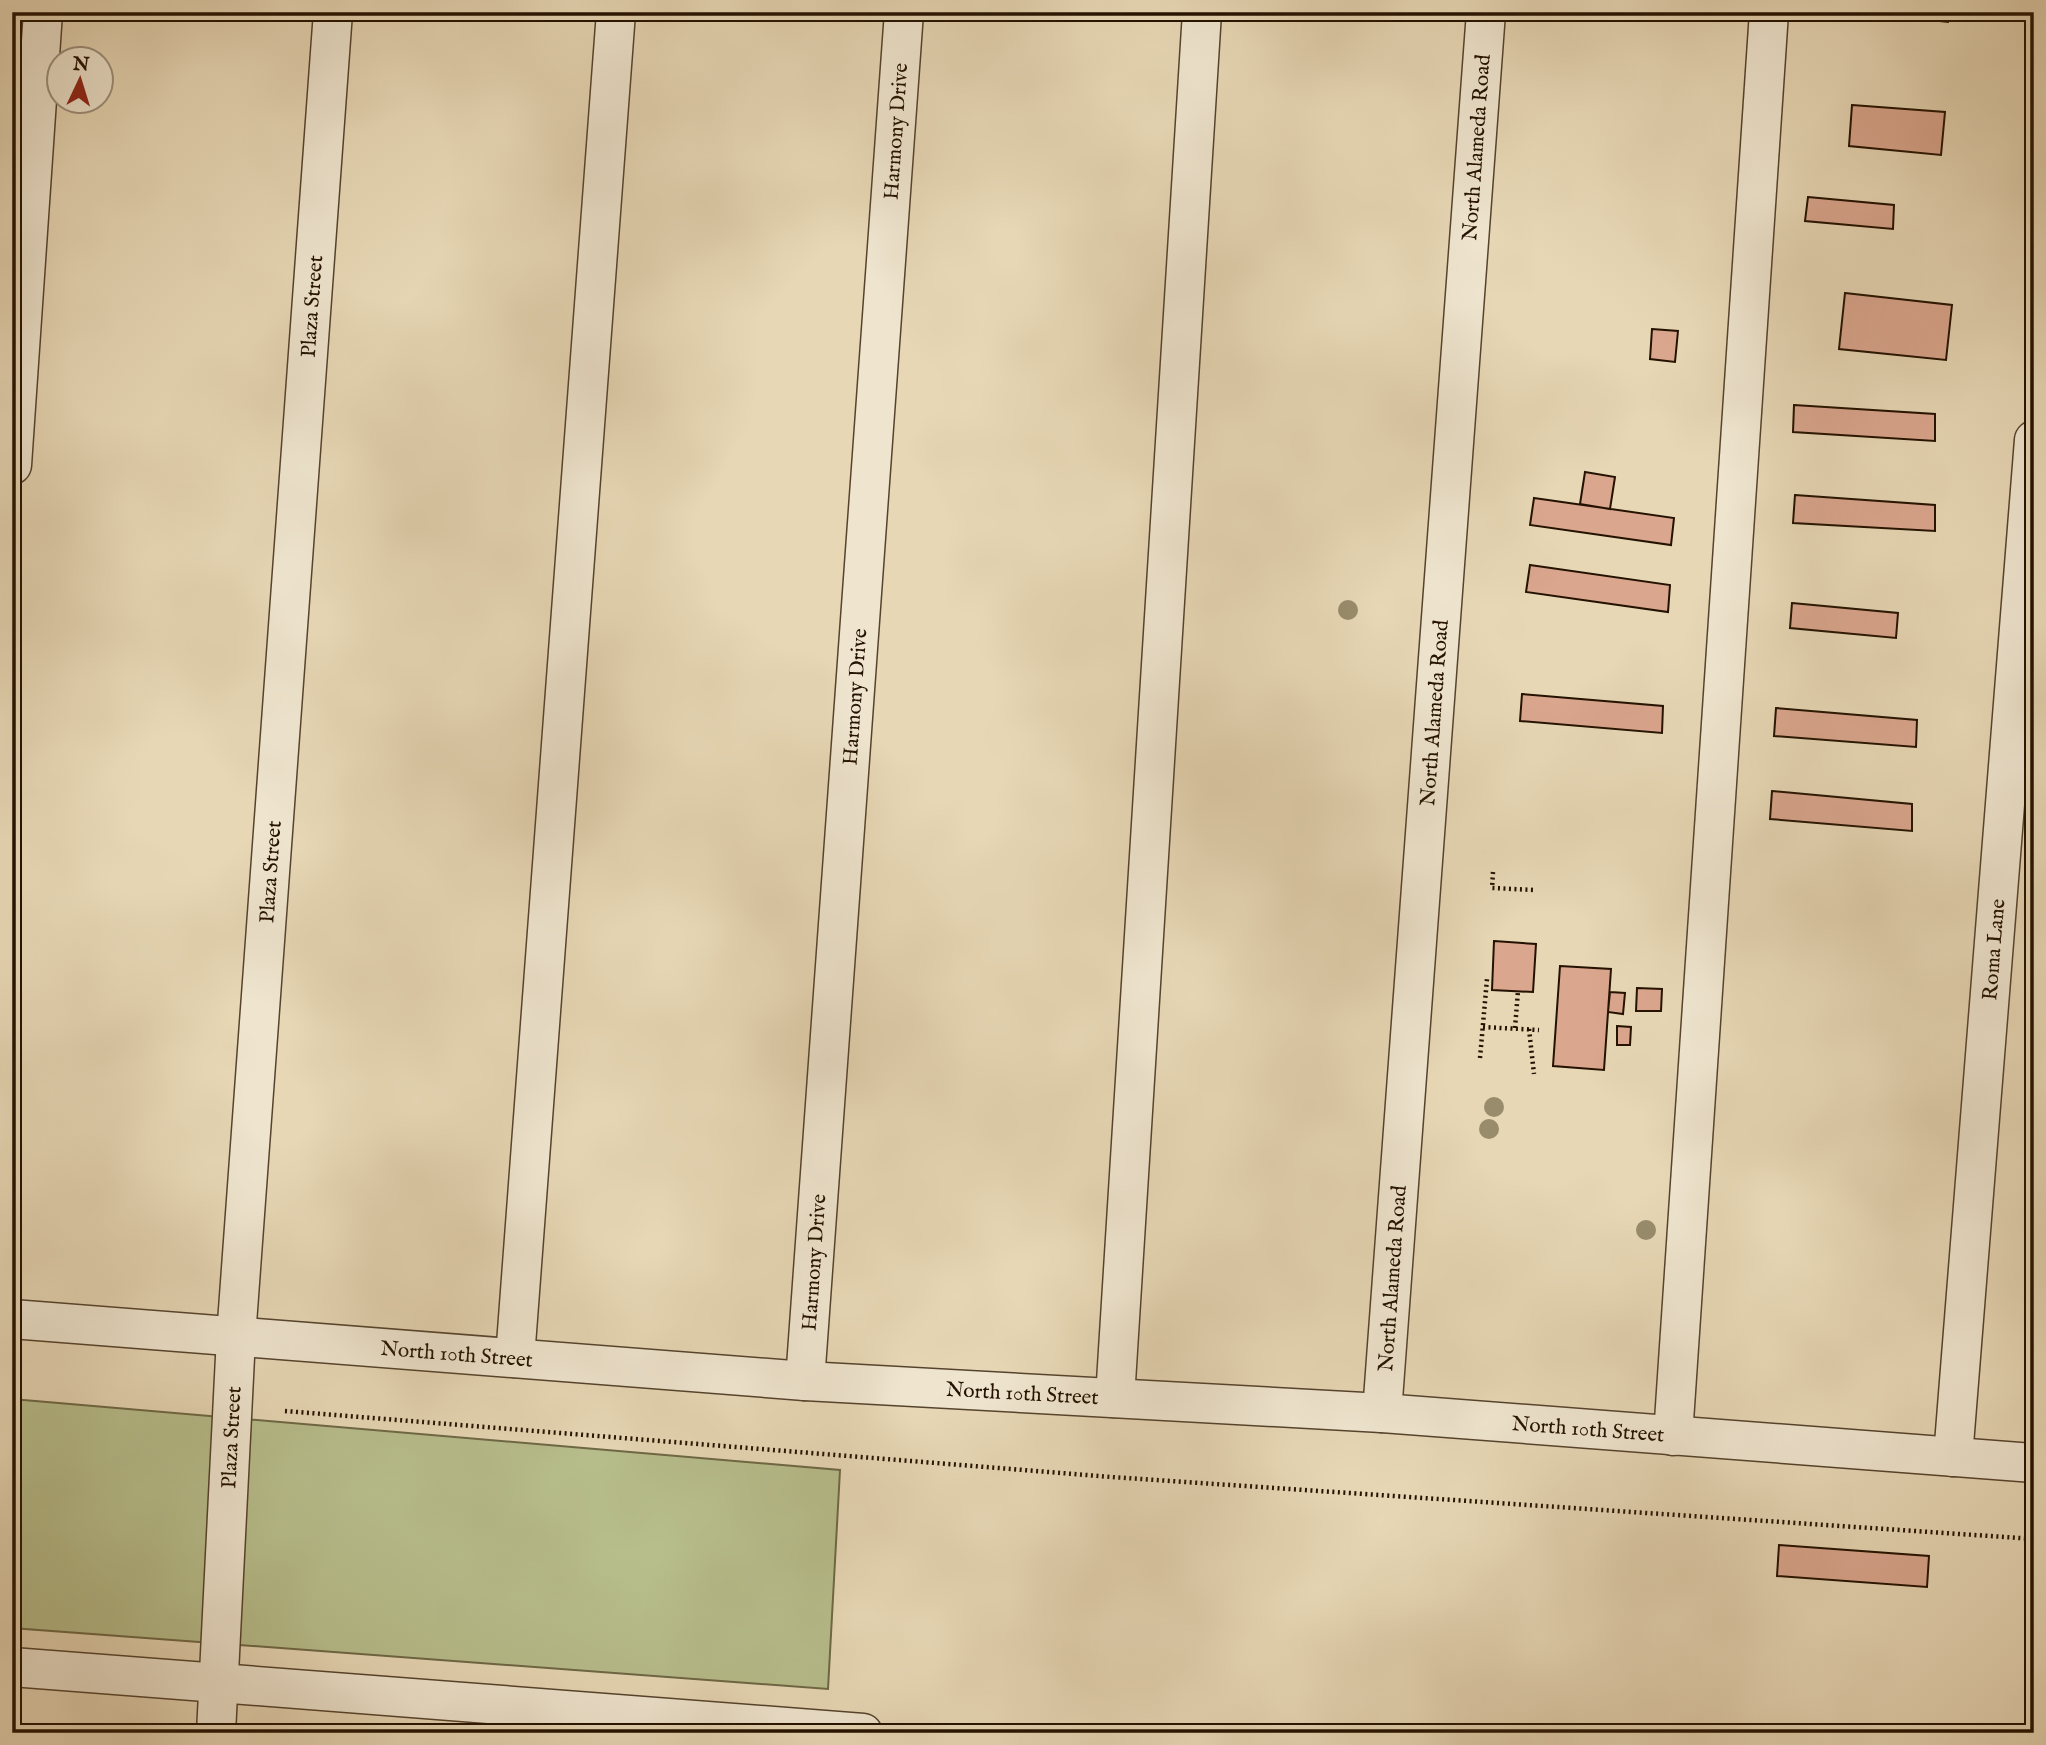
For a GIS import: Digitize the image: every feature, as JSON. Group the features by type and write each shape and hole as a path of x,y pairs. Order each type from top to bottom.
{"street":[{"path":"12,465 43,12"},
{"name":"Plaza Street","path":"216,1733 236,1337 333,12"},
{"path":"515,1358 616,12"},
{"name":"Harmony Drive","path":"805,1381 904,12"},
{"path":"1115,1398 1202,12"},
{"name":"North Alameda Road","path":"1382,1413 1486,12"},
{"path":"1673,1436 1769,12"},
{"name":"Roma Lane","path":"1954,1457 2034,440"},
{"name":"North 10th Street","path":"12,1319 805,1381 1382,1413 2034,1463"},
{"path":"12,1667 863,1733"}],"path":[{"path":"1493,872 1492,888 1535,890"},
{"path":"1480,1058 1486,979"},
{"path":"1514,1028 1518,991"},
{"path":"1483,1027 1539,1030"},
{"path":"1529,1029 1534,1074"},
{"path":"285,1411 1125,1478 2034,1539"}],"green space":[{"path":"12,1399 840,1470 828,1689 12,1628"}],"building":[{"path":"1854,12 1949,12 1948,22"},
{"path":"1852,105 1945,112 1941,155 1849,146"},
{"path":"1808,197 1894,205 1893,229 1805,221"},
{"path":"1845,293 1952,305 1946,360 1839,349"},
{"path":"1652,329 1678,331 1675,362 1650,359"},
{"path":"1794,405 1935,414 1935,441 1793,432"},
{"path":"1585,472 1615,477 1610,509 1580,504"},
{"path":"1795,495 1935,505 1935,531 1793,523"},
{"path":"1534,498 1674,518 1671,545 1530,525"},
{"path":"1530,565 1670,585 1668,612 1526,592"},
{"path":"1792,603 1898,613 1896,638 1790,628"},
{"path":"1522,694 1663,706 1662,733 1520,721"},
{"path":"1776,708 1917,720 1916,747 1774,736"},
{"path":"1772,791 1912,804 1912,831 1770,819"},
{"path":"1494,941 1536,944 1533,992 1492,990"},
{"path":"1560,966 1611,969 1604,1070 1553,1066"},
{"path":"1637,988 1662,989 1661,1011 1636,1011"},
{"path":"1610,992 1625,993 1623,1014 1608,1012"},
{"path":"1617,1026 1631,1027 1630,1045 1617,1045"},
{"path":"1779,1545 1929,1556 1927,1587 1777,1576"}]}
